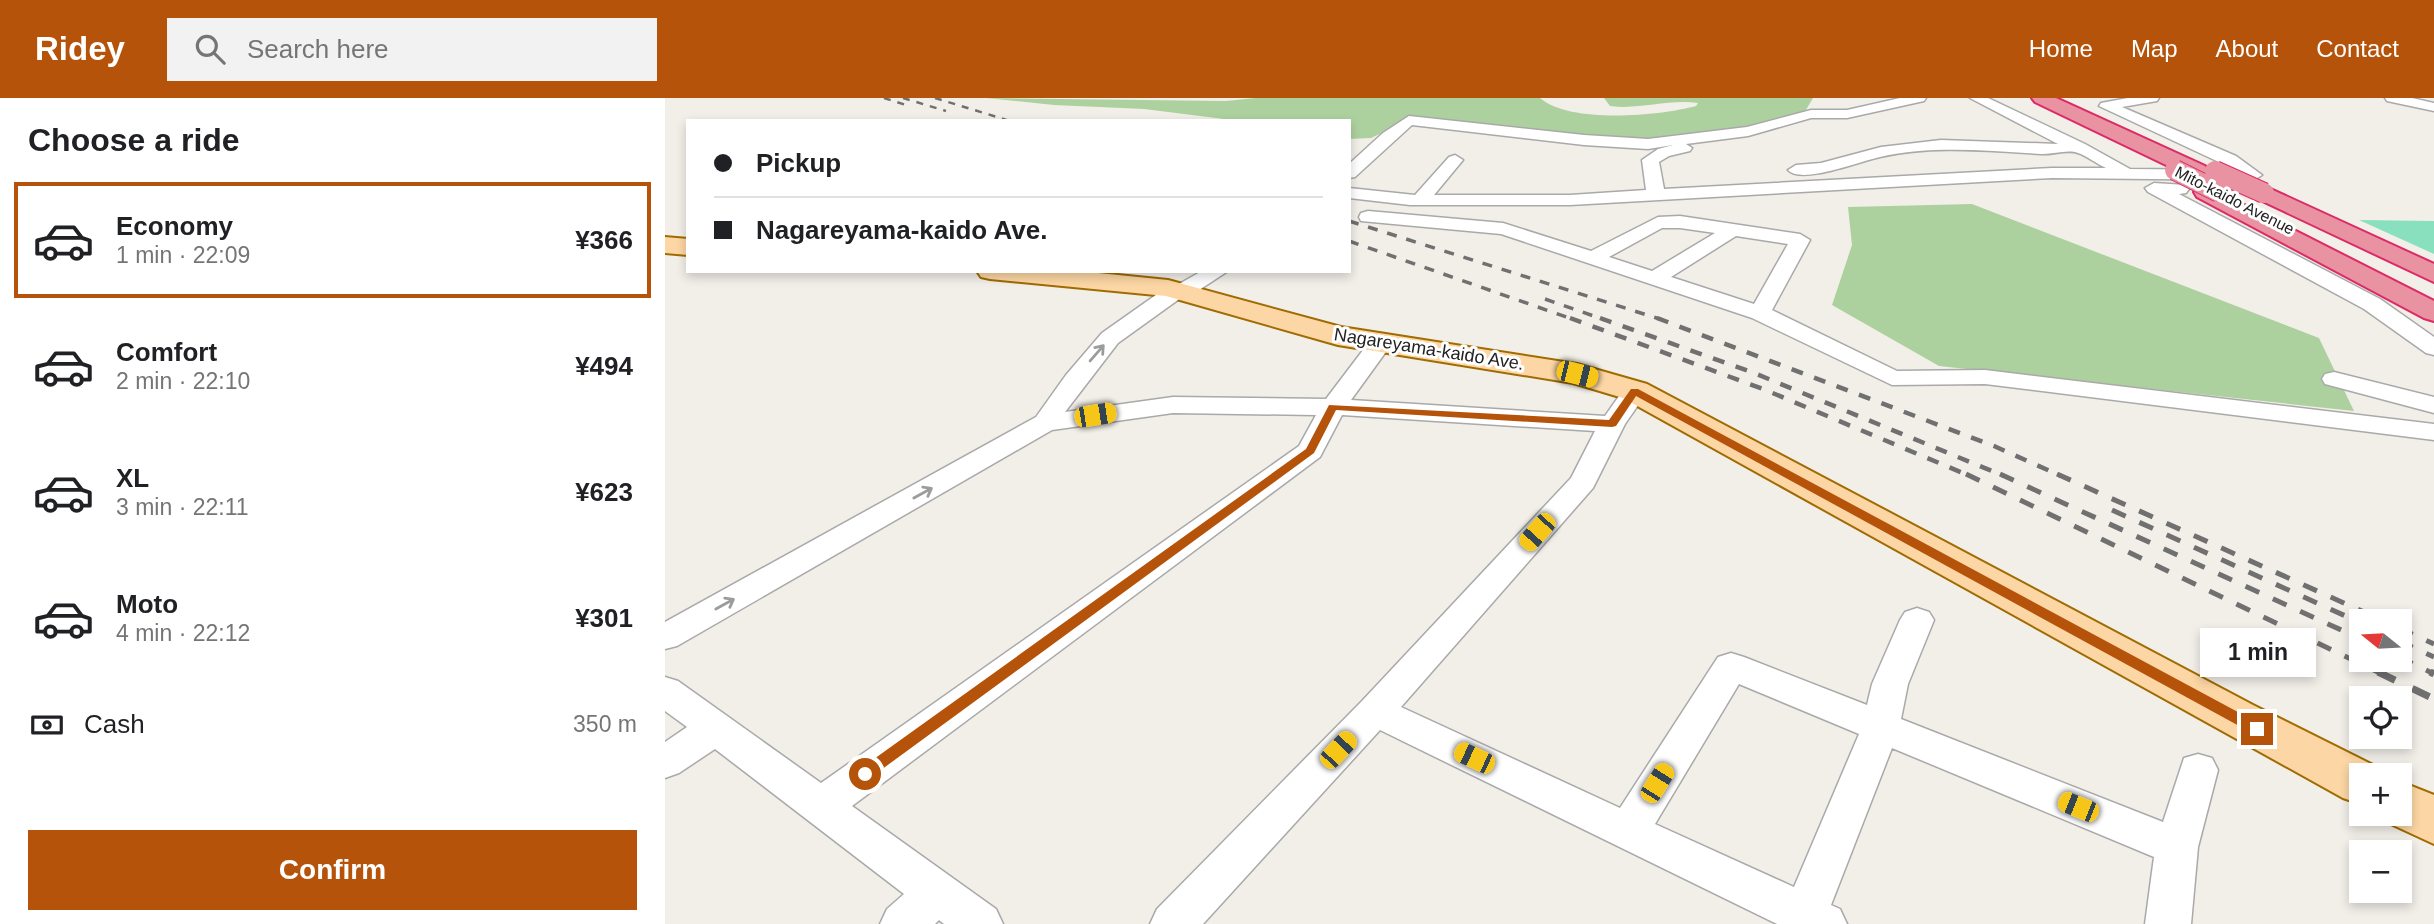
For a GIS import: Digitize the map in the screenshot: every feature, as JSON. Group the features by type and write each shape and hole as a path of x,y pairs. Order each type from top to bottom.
{"highway":[{"name":"Mito-kaido Avenue","path":"2039,98 2434,287"},
{"path":"2145,150 2212,183 2434,274"},
{"name":"Mito-kaido Avenue","path":"2212,183 2434,300"},
{"path":"2212,183 2434,312"}],"main road":[{"path":"665,245 686,247"},
{"name":"Nagareyama-kaido Ave.","path":"1014,273 1136,283 1180,291 1313,330 1544,367 1635,391 2236,719 2349,777"},
{"path":"2412,810 2434,821"}],"street":[{"path":"1811,114 1817,98"},
{"path":"1351,171 1409,120 1638,144 1748,131 1811,114 1847,114 1919,98"},
{"path":"1977,98 2128,173"},
{"path":"1351,193 1421,199 1570,200 1658,184 2025,174 2254,175 2230,160 2106,106 2153,98"},
{"path":"2392,98 2434,107"},
{"path":"2402,118 2416,103"},
{"path":"1658,184 1650,160 1664,152 1729,140 1748,131"},
{"path":"1775,171 1822,168 1881,152 1941,145 1989,145 2044,150 2079,147"},
{"path":"1421,199 1455,160"},
{"path":"2212,183 2154,188 2372,304 2434,348"},
{"path":"1368,218 1436,226 1503,229 1760,313 1894,378"},
{"path":"1593,258 1658,223 1681,222 1800,240 1760,313"},
{"path":"1655,278 1733,230"},
{"path":"1045,423 1075,380 1110,338 1180,291 1214,273"},
{"path":"821,806 1310,451 1332,407 1381,342"},
{"path":"1863,380 1985,377 2434,432"},
{"path":"2334,379 2434,405"},
{"path":"1173,924 1375,711 1583,482 1612,424 1635,391"},
{"path":"665,637 1045,423 1173,405 1332,407 1612,424"},
{"path":"1375,711 1814,919 1881,726 1890,684 1917,620"},
{"path":"1628,831 1731,666 2177,847"},
{"path":"665,691 939,891 980,924"},
{"path":"665,762 716,728"},
{"path":"2168,924 2177,847 2198,770"},
{"path":"903,924 939,891"}],"green space":[{"path":"986,98 1226,101 1256,98 1540,98 1572,112 1615,116 1680,110 1698,103 1675,102 1621,107 1610,106 1604,98 1813,98 1803,115 1724,134 1633,144 1434,125 1399,125 1371,138 1351,139 1351,119 1224,119 1144,109 1054,105"},
{"path":"1972,204 2319,338 2354,411 1939,366 1832,305 1852,245 1848,207"},
{"path":"2359,220 2434,221 2434,254"}],"railway":[{"path":"884,98 909,106"},
{"path":"903,98 946,111"},
{"path":"935,98 1003,119"},
{"path":"1351,222 1659,319"},
{"path":"1351,242 1575,320"},
{"path":"1545,299 1605,320"},
{"path":"1570,318 1763,389 1970,476"},
{"path":"1600,318 1754,373 2004,476"},
{"path":"1659,319 1663,320"},
{"path":"1659,319 1994,446 2061,476"},
{"path":"1966,474 2382,674"},
{"path":"2000,474 2349,634"},
{"path":"2057,474 2357,609"},
{"path":"2112,510 2349,618"},
{"path":"2412,634 2434,644"},
{"path":"2412,647 2434,657"},
{"path":"2412,663 2434,674 2430,672"},
{"path":"2378,672 2434,699"}],"route":[{"path":"865,774 1310,451 1332,407 1612,424 1635,391 2257,729"}]}
